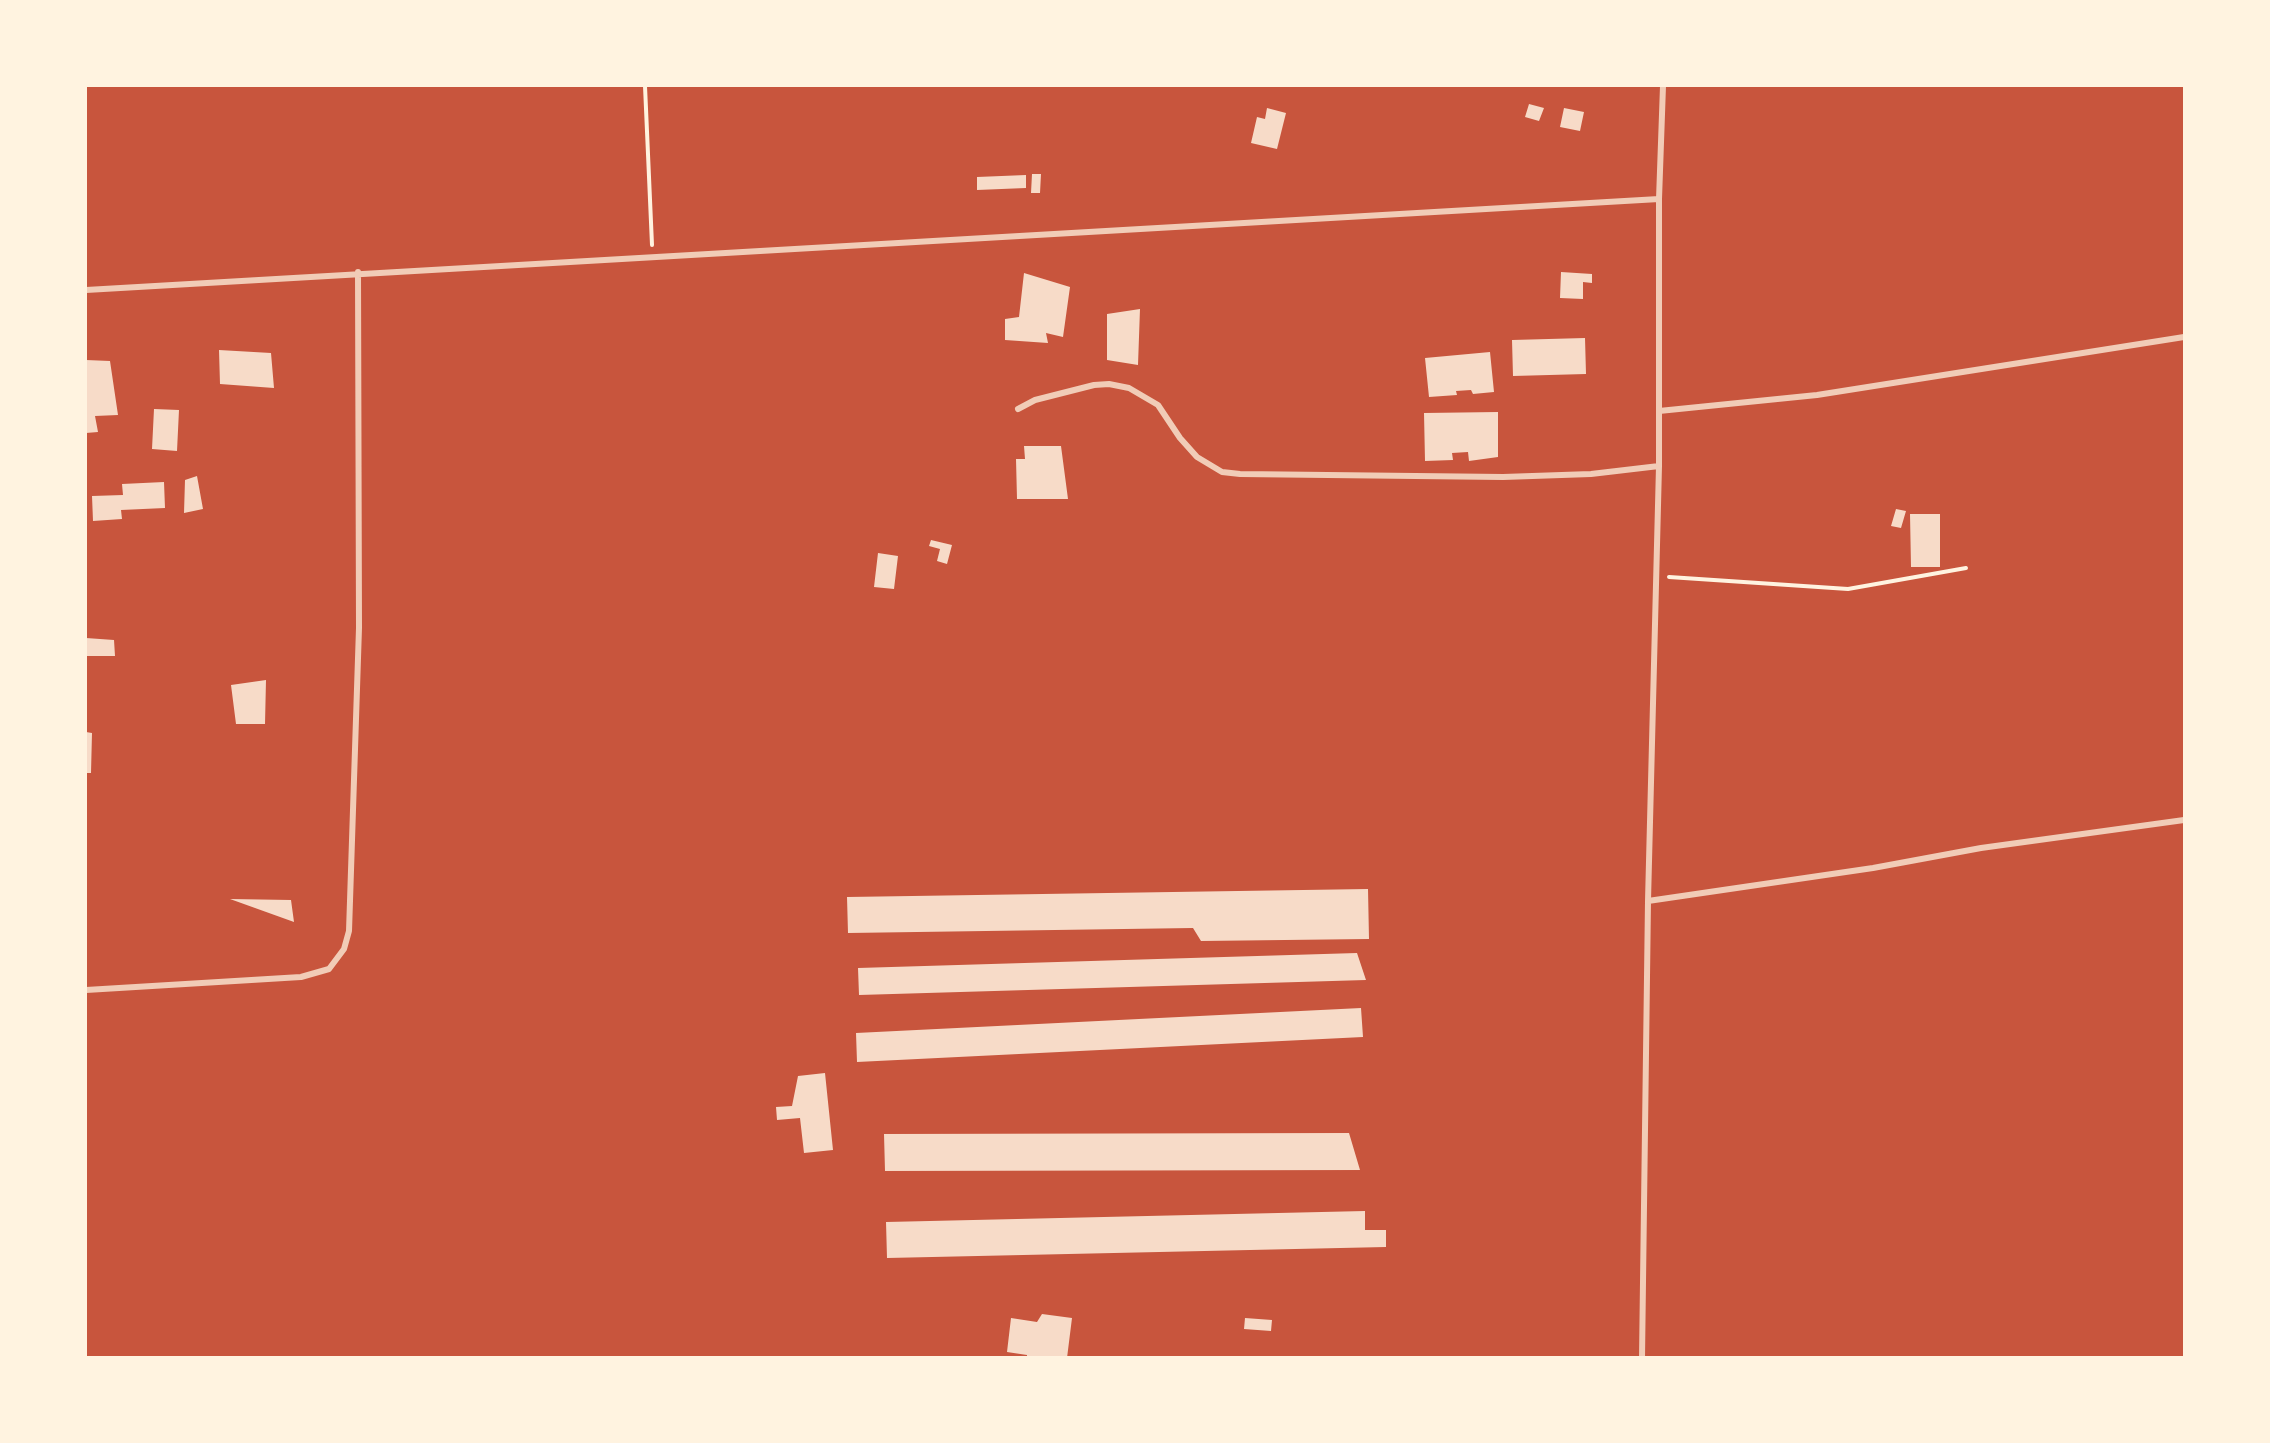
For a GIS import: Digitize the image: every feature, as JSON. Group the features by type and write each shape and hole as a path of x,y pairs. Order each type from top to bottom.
{"street":[{"path":"1642,1358 1647,901 1659,466 1659,199 1663,86"},
{"path":"86,290 358,272 1659,199"},
{"path":"86,990 301,977 329,969 344,949 349,932 359,628 358,272"},
{"path":"1659,411 1817,395 2184,337"},
{"path":"1018,409 1035,400 1094,385 1109,384 1129,388 1158,405 1180,438 1197,457 1222,472 1240,474 1503,477 1591,474 1659,466"},
{"path":"1647,901 1873,868 1981,848 2184,820"}],"path":[{"path":"645,86 653,255"},
{"path":"1656,577 1848,589 1966,568"}],"building":[{"path":"1529,104 1544,108 1539,121 1525,117"},
{"path":"1267,108 1286,113 1277,149 1251,143 1257,117 1265,119"},
{"path":"1564,108 1584,112 1580,131 1560,127"},
{"path":"1032,174 1041,174 1040,193 1031,193"},
{"path":"1026,175 1026,188 977,190 977,177"},
{"path":"1561,272 1592,274 1592,283 1583,282 1583,299 1560,298"},
{"path":"1024,273 1070,287 1063,337 1046,333 1048,343 1005,340 1005,319 1019,317"},
{"path":"1140,309 1138,365 1107,360 1107,314"},
{"path":"1585,338 1586,374 1513,376 1512,340"},
{"path":"219,350 271,353 274,388 220,384"},
{"path":"1490,352 1494,392 1473,394 1471,390 1456,391 1457,395 1429,397 1425,358"},
{"path":"86,360 110,361 118,415 95,416 98,432 86,433"},
{"path":"154,409 179,410 177,451 152,449"},
{"path":"1498,412 1498,457 1469,461 1468,452 1452,453 1453,460 1425,461 1424,413"},
{"path":"1024,446 1061,446 1068,499 1017,499 1016,459 1025,459"},
{"path":"197,476 203,509 184,513 185,480"},
{"path":"164,482 165,508 121,510 122,519 93,521 92,496 123,495 122,484"},
{"path":"1896,509 1906,511 1901,528 1891,526"},
{"path":"1910,514 1940,514 1940,567 1911,567"},
{"path":"931,540 952,545 947,564 937,561 940,549 929,546"},
{"path":"878,553 898,556 894,589 874,587"},
{"path":"86,638 114,640 115,656 86,656"},
{"path":"266,680 265,724 236,724 231,685"},
{"path":"86,732 92,733 91,773 86,773"},
{"path":"1368,889 1369,939 1201,941 1193,928 848,933 847,897"},
{"path":"230,899 291,900 294,922"},
{"path":"1357,953 1366,980 859,995 858,968"},
{"path":"1361,1008 1363,1037 857,1062 856,1033"},
{"path":"825,1073 833,1150 804,1153 800,1118 777,1120 776,1107 792,1106 798,1076"},
{"path":"1349,1133 1360,1170 885,1171 884,1134"},
{"path":"1365,1211 1365,1230 1386,1230 1386,1247 887,1258 886,1222"},
{"path":"1042,1314 1072,1318 1067,1358 1027,1358 1027,1355 1007,1352 1011,1318 1037,1322"},
{"path":"1245,1318 1272,1320 1271,1331 1244,1329"}]}
